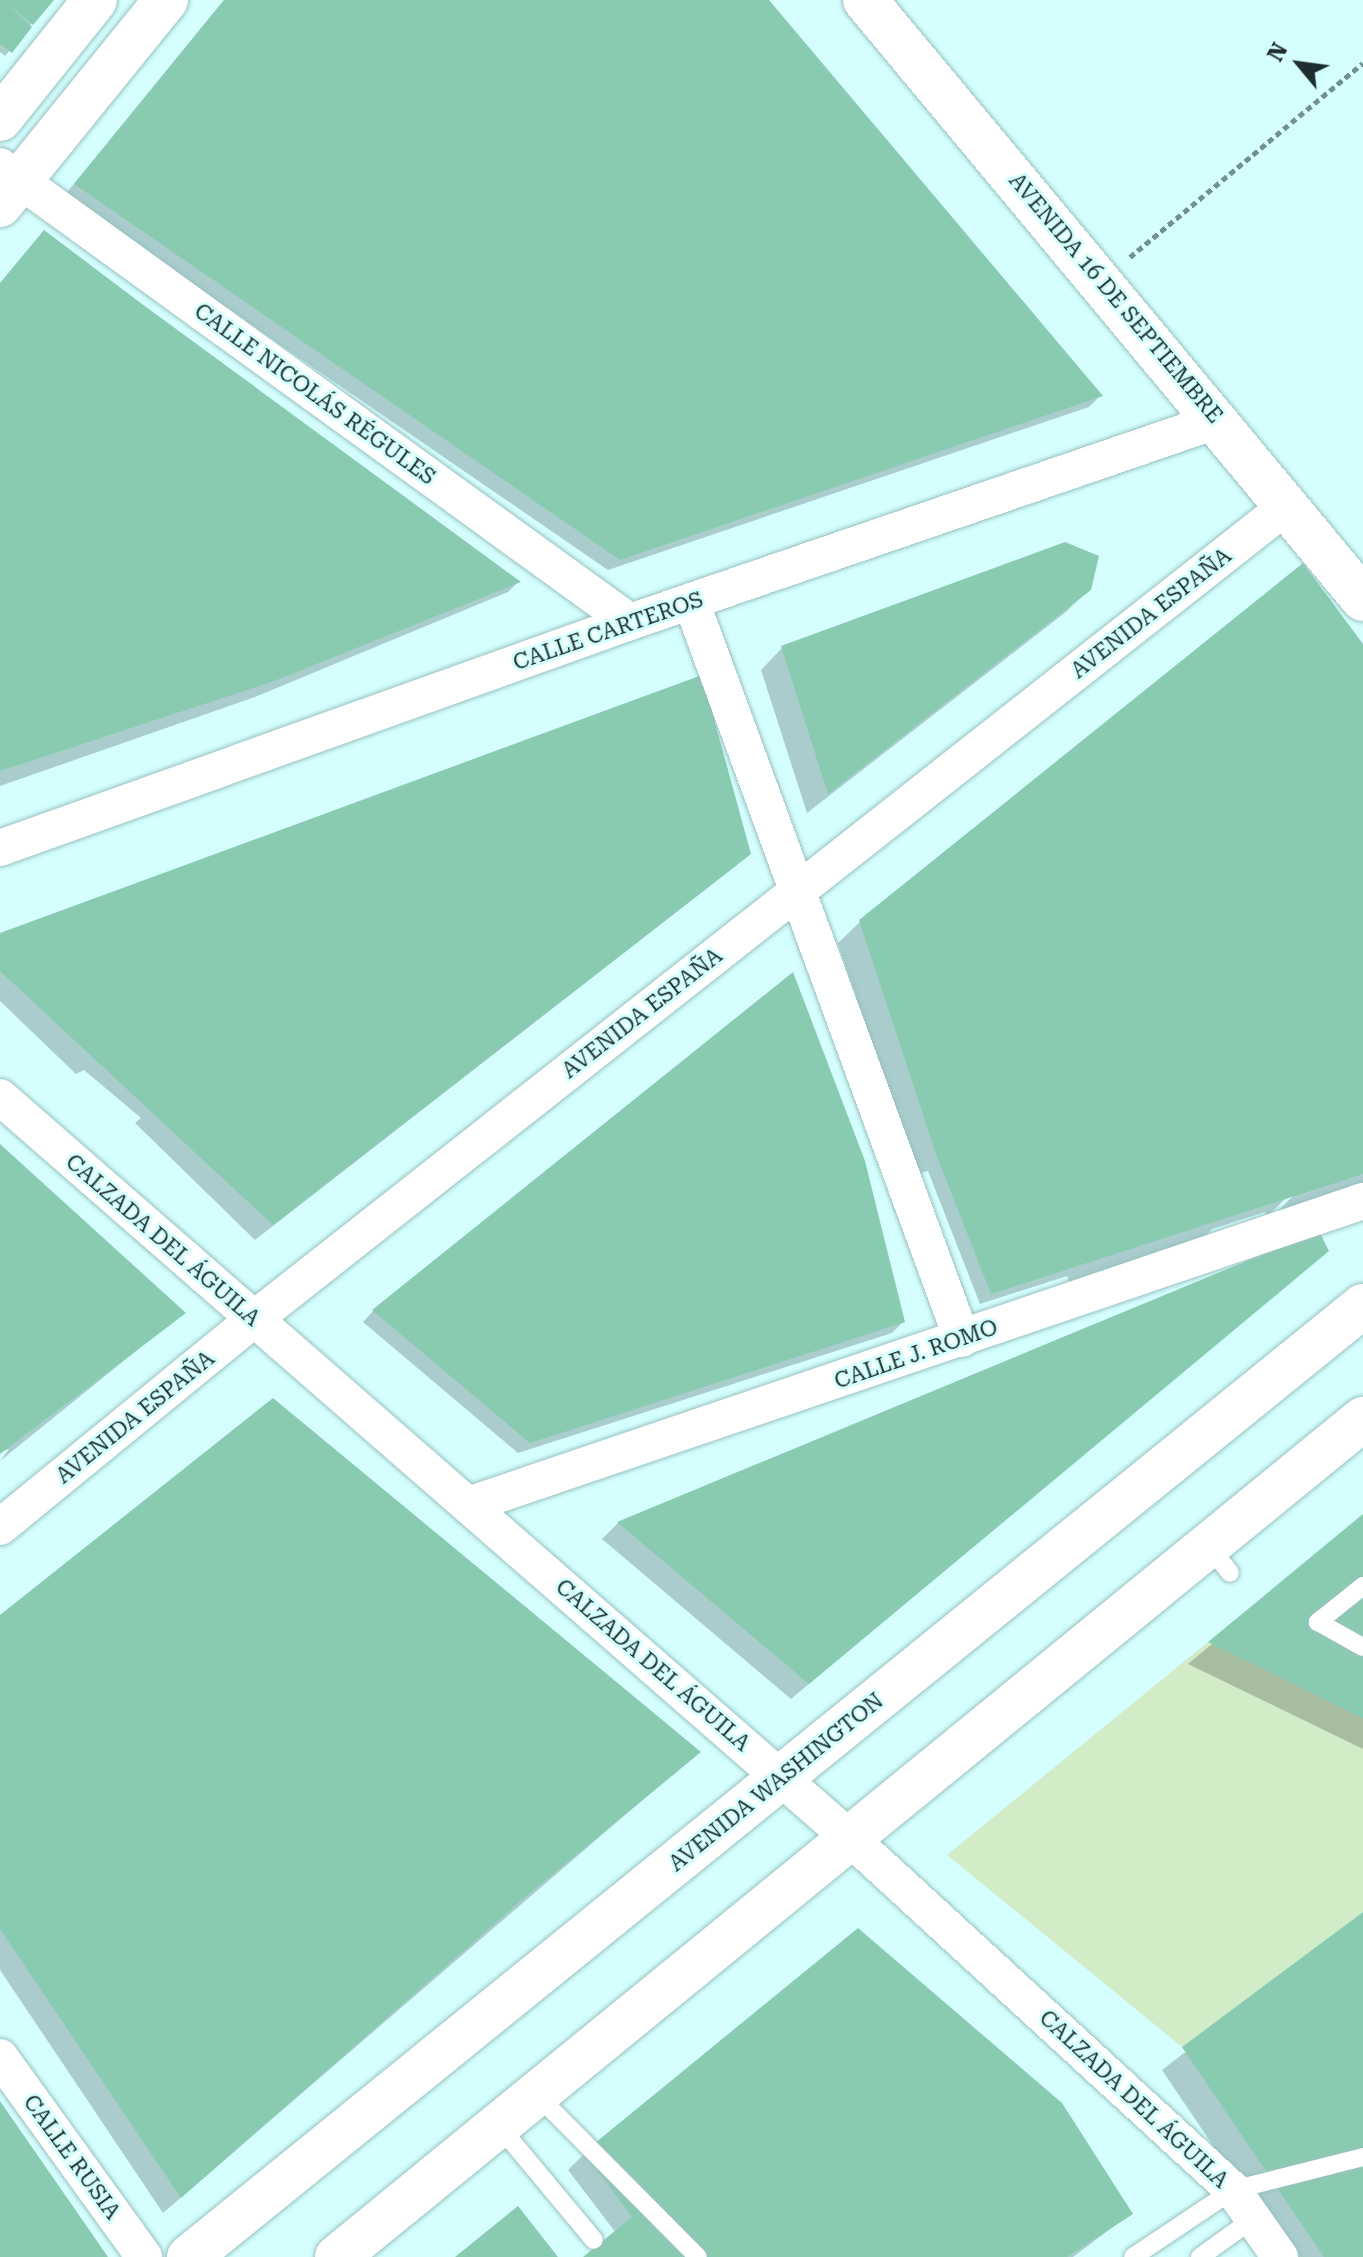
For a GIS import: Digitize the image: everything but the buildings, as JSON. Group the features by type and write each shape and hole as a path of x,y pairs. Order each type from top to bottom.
{"main road":[{"path":"0,119 95,0"},
{"path":"7,184 166,0"},
{"name":"AVENIDA 16 DE SEPTIEMBRE","path":"865,0 1219,420 1363,599"},
{"name":"AVENIDA WASHINGTON","path":"189,2257 1363,1306"},
{"path":"337,2257 852,1840 1219,1560 1363,1419"}],"street":[{"name":"CALLE NICOLÁS RÉGULES","path":"7,184 630,622"},
{"name":"CALLE CARTEROS","path":"0,848 630,622 1219,420"},
{"name":"AVENIDA ESPAÑA","path":"0,1527 254,1319 1288,505"},
{"path":"691,601 962,1339"},
{"name":"CALZADA DEL ÁGUILA","path":"0,1097 852,1840 1243,2204 1280,2257"},
{"name":"CALLE J. ROMO","path":"468,1505 1363,1201"},
{"name":"CALLE RUSIA","path":"0,2057 144,2257"}],"lane":[{"path":"1363,1586 1318,1622 1363,1647"},
{"path":"537,2095 698,2257"},
{"path":"499,2126 594,2240"},
{"path":"1133,2257 1243,2204 1363,2157"},
{"path":"1200,2257 1243,2204"}],"path":[{"path":"1102,282 1363,63"}],"green space":[{"path":"1208,1642 1363,1718 1363,1912 1182,2047 947,1855"}]}
